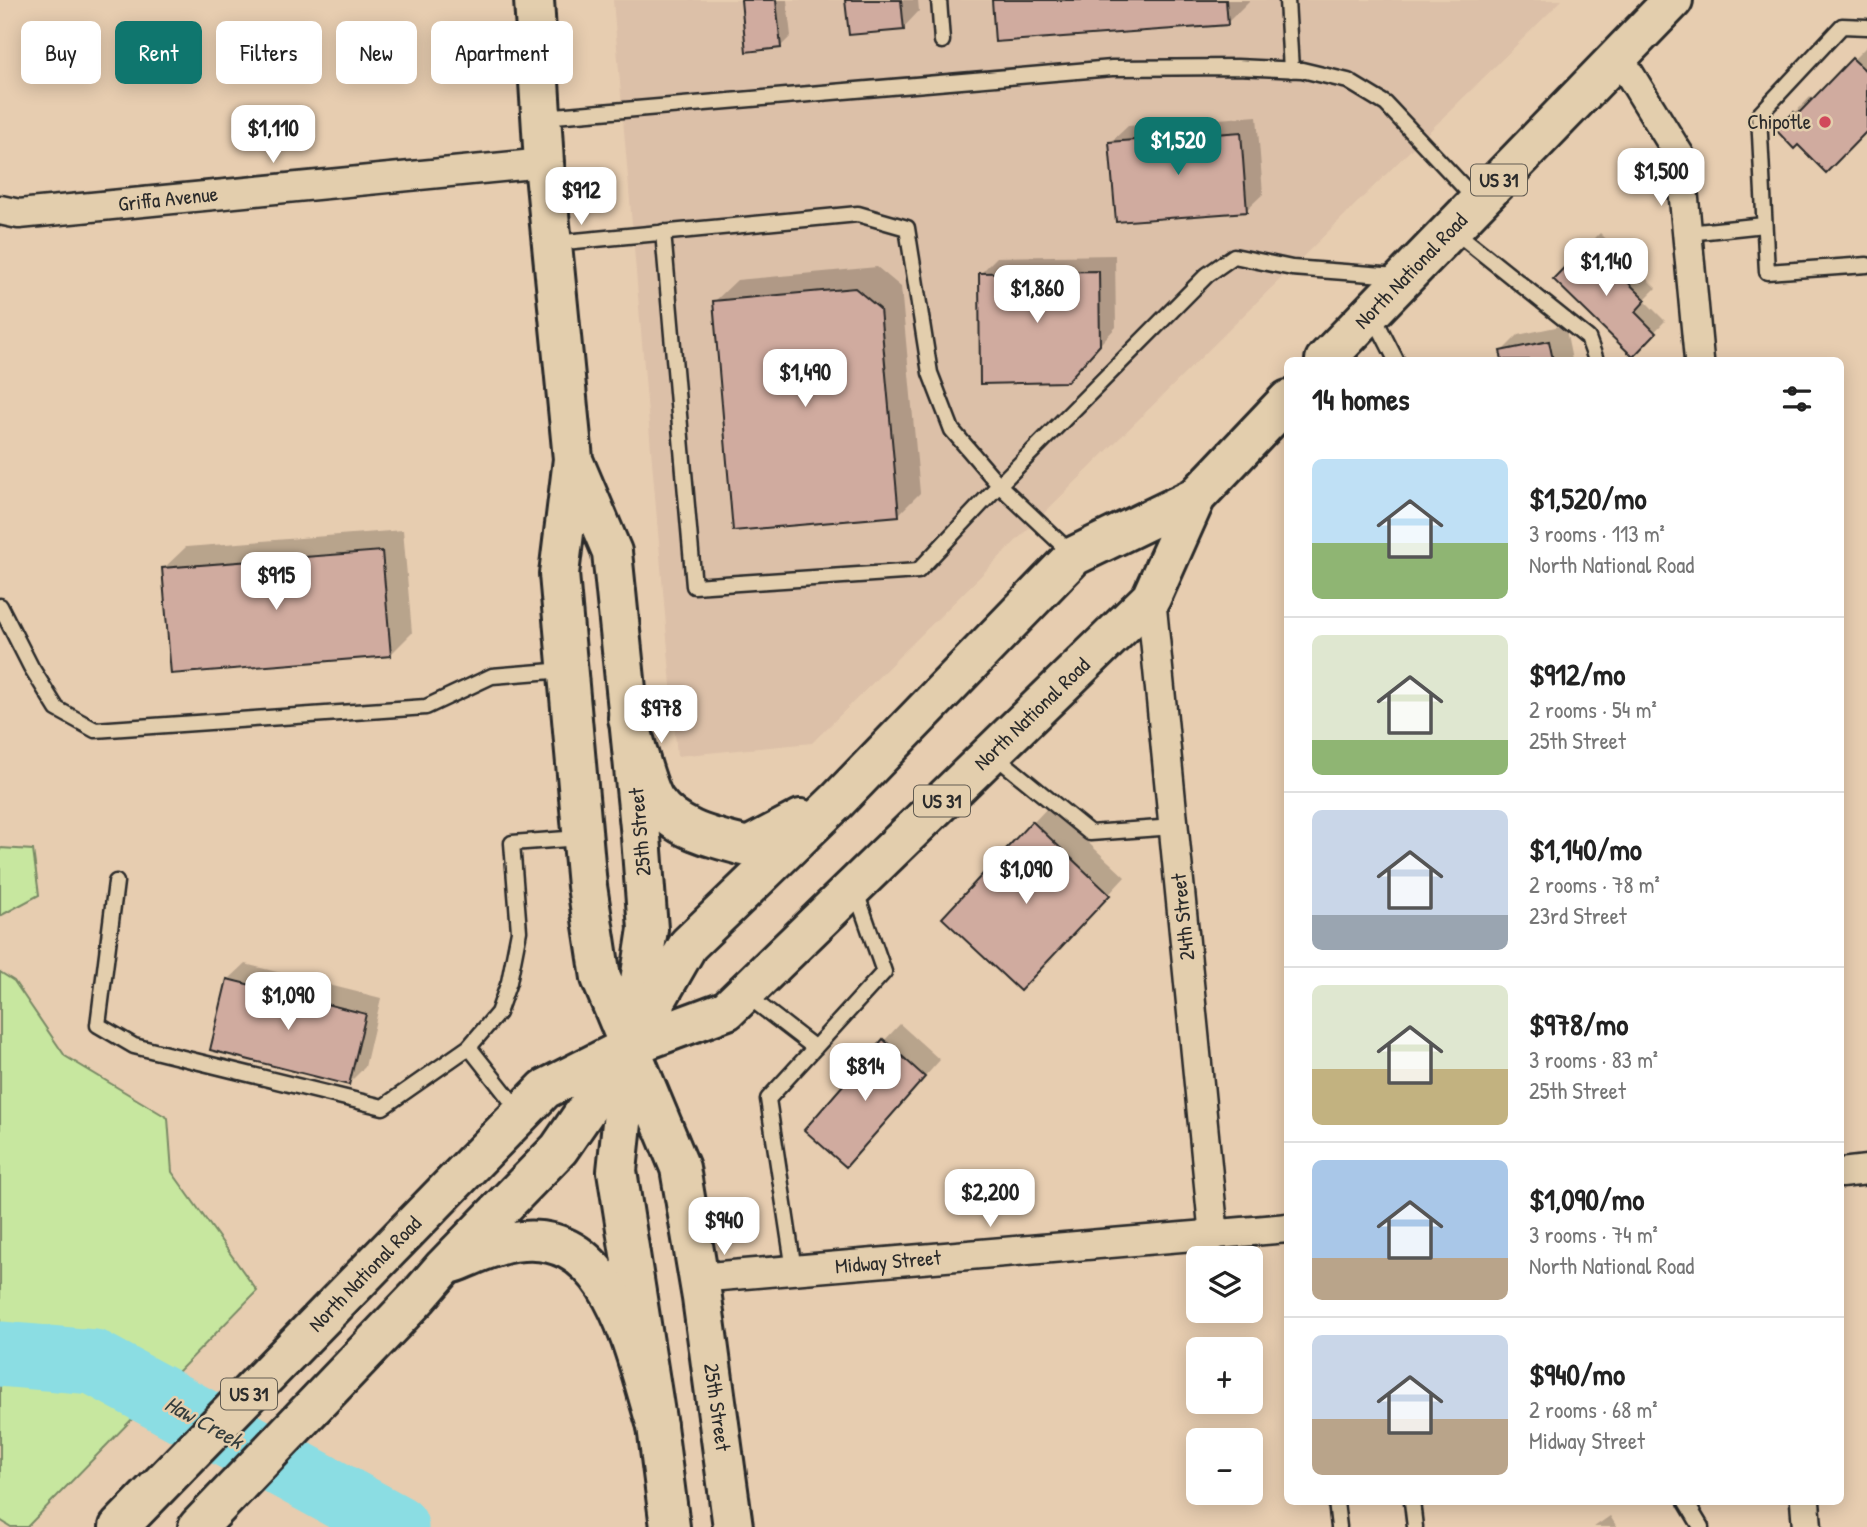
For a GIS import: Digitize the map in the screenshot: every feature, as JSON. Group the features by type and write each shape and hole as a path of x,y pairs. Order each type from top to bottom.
{"main road":[{"name":"25th Street","path":"534,0 544,163 573,459 559,574 587,886 601,978 680,1168 732,1510"},
{"name":"North National Road","path":"1328,357 1674,0"},
{"name":"North National Road","path":"119,1527 545,1089 631,1046 727,1010 1152,598 1196,497 1284,404"},
{"name":"25th Street","path":"573,459 612,552 642,837 648,929 617,1171 669,1516"},
{"name":"North National Road","path":"198,1527 418,1297 444,1266 559,1149 631,1046 688,946 837,801 1074,556 1196,497"},
{"path":"628,718 654,800 676,820 698,833 748,847 837,801"},
{"path":"444,1266 513,1242 545,1240 567,1248 587,1261 599,1275 623,1318 657,1426"}],"street":[{"path":"1619,57 1681,156 1699,357"},
{"name":"Griffa Avenue","path":"0,210 19,214 544,163"},
{"name":"24th Street","path":"1152,598 1214,1236"},
{"path":"1844,1173 1867,1170"},
{"name":"Midway Street","path":"697,1278 1284,1228"},
{"path":"1805,1505 1807,1527"}],"lane":[{"path":"939,0 942,41"},
{"path":"1287,0 1291,70"},
{"path":"1867,27 1842,26 1759,115 1767,272 1867,265"},
{"path":"542,117 1112,68 1301,70 1348,82 1386,104 1465,215 1588,338 1594,357"},
{"path":"552,243 858,214 908,228 930,373 952,430 999,485 1074,556"},
{"path":"1688,233 1764,225"},
{"path":"663,232 694,586 918,571 999,485 1208,275 1234,256 1292,268 1405,277"},
{"path":"1371,312 1394,357"},
{"path":"0,606 31,667 57,709 96,730 426,707 492,676 567,670"},
{"path":"992,753 1090,833 1174,827"},
{"path":"116,882 98,1025 134,1046 383,1107 469,1047 498,1013 509,982 519,931 512,843 583,838"},
{"path":"794,1270 768,1099 884,972 854,887"},
{"path":"744,993 815,1048"},
{"path":"469,1047 521,1113"},
{"path":"1336,1505 1339,1527"},
{"path":"1412,1505 1415,1527"},
{"path":"1688,1505 1701,1527"}],"shaded area":[{"path":"613,0 1562,0 812,743 677,756"}],"green space":[{"path":"0,848 33,850 39,895 0,916"},
{"path":"0,972 14,981 65,1056 168,1118 172,1172 257,1291 27,1527 11,1527 0,1520"}],"building":[{"path":"741,0 776,0 781,48 746,52"},
{"path":"845,0 901,0 904,30 849,35"},
{"path":"992,0 1226,0 1228,25 995,42"},
{"name":"Chipotle","path":"1852,58 1867,72 1867,131 1826,173 1798,145 1794,149 1776,130 1794,112 1797,115"},
{"path":"1241,132 1247,212 1116,222 1109,142"},
{"path":"1588,243 1646,300 1635,312 1656,333 1633,357 1553,279"},
{"path":"1099,271 1100,345 1067,382 980,384 979,273"},
{"path":"855,288 880,309 899,516 733,531 713,301"},
{"path":"1549,341 1552,357 1501,357 1500,351"},
{"path":"382,551 391,656 171,674 162,568"},
{"path":"1032,821 1110,895 1020,991 942,918"},
{"path":"227,979 366,1014 349,1085 210,1050"},
{"path":"883,1039 925,1077 846,1167 804,1130"}],"waterway":[{"name":"Haw Creek","path":"0,1354 94,1362 396,1527"}],"place":[{"name":"Chipotle","path":"1825,122"}]}
